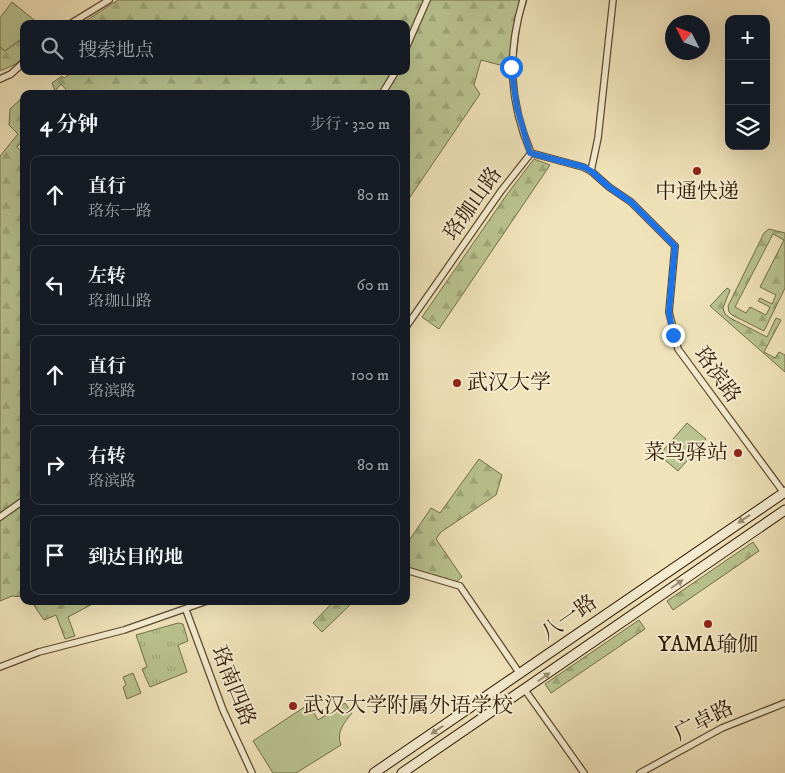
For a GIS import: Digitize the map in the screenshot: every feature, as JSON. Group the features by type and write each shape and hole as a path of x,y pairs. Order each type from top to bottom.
{"main road":[{"name":"八一路","path":"374,773 784,493"},
{"name":"八一路","path":"402,773 785,510"}],"street":[{"path":"76,20 109,0"},
{"path":"410,39 427,0"},
{"path":"523,0 514,32 511,67 517,108 530,153 584,167 591,171 598,138 613,0"},
{"path":"0,79 11,74 20,66"},
{"path":"384,90 394,75"},
{"name":"珞珈山路","path":"410,321 501,191 530,153"},
{"name":"珞滨路","path":"591,171 609,187 631,202 675,246 669,312 678,349 784,493"},
{"path":"0,517 20,503"},
{"path":"410,571 460,586 520,674"},
{"path":"0,667 39,652 86,641 198,605"},
{"name":"珞南四路","path":"186,610 214,688 252,773"},
{"path":"525,690 584,773"},
{"name":"广卓路","path":"640,773 722,728 785,703"}],"green space":[{"path":"118,0 527,0 520,23 515,69 481,60 474,85 480,94 410,197 410,90 66,90 61,84 55,90 52,83 62,76 64,78 69,75 410,75 410,20 87,20"},
{"path":"12,2 34,20 20,20 20,40 5,51 0,47 0,18"},
{"path":"20,40 20,60 16,64 0,71 0,47 5,51"},
{"path":"20,100 20,144 17,147 20,150 20,597 12,596 0,601 0,156 18,134 9,125 10,109"},
{"path":"534,159 550,165 439,329 422,317 508,193"},
{"path":"769,229 785,233 785,288 764,331 732,315 729,312 728,306 764,233","holes":["773,234 784,240 760,287 776,295 772,304 760,298 758,301 770,307 766,315 750,307 746,313 735,307"]},
{"path":"727,288 730,290 723,308 725,314 730,318 767,337 776,318 781,320 764,352 775,358 779,352 785,355 785,372 710,306"},
{"path":"687,423 706,439 678,471 659,455"},
{"path":"479,459 502,475 496,495 441,532 436,539 462,577 456,582 410,568 410,539 431,508 440,513"},
{"path":"753,542 759,551 673,610 667,601"},
{"path":"34,605 90,605 68,617 75,636 65,639 56,615 44,620"},
{"path":"330,605 350,605 322,632 313,623"},
{"path":"639,620 645,629 551,693 545,684"},
{"path":"178,623 183,624 188,641 178,645 187,672 150,687 142,669 147,667 136,635"},
{"path":"133,673 141,693 127,699 123,687 126,685 123,677"},
{"path":"345,703 352,713 340,732 341,745 296,773 273,773 253,741 309,704 318,720"}],"place":[{"name":"中通快递","path":"697,171"},
{"name":"武汉大学","path":"457,383"},
{"name":"菜鸟驿站","path":"738,453"},
{"name":"YAMA瑜伽","path":"708,624"},
{"name":"武汉大学附属外语学校","path":"293,706"}],"route":[{"path":"511,67 517,108 530,153 584,167 591,171 609,187 627,198 675,246 669,312 673,335"}]}
